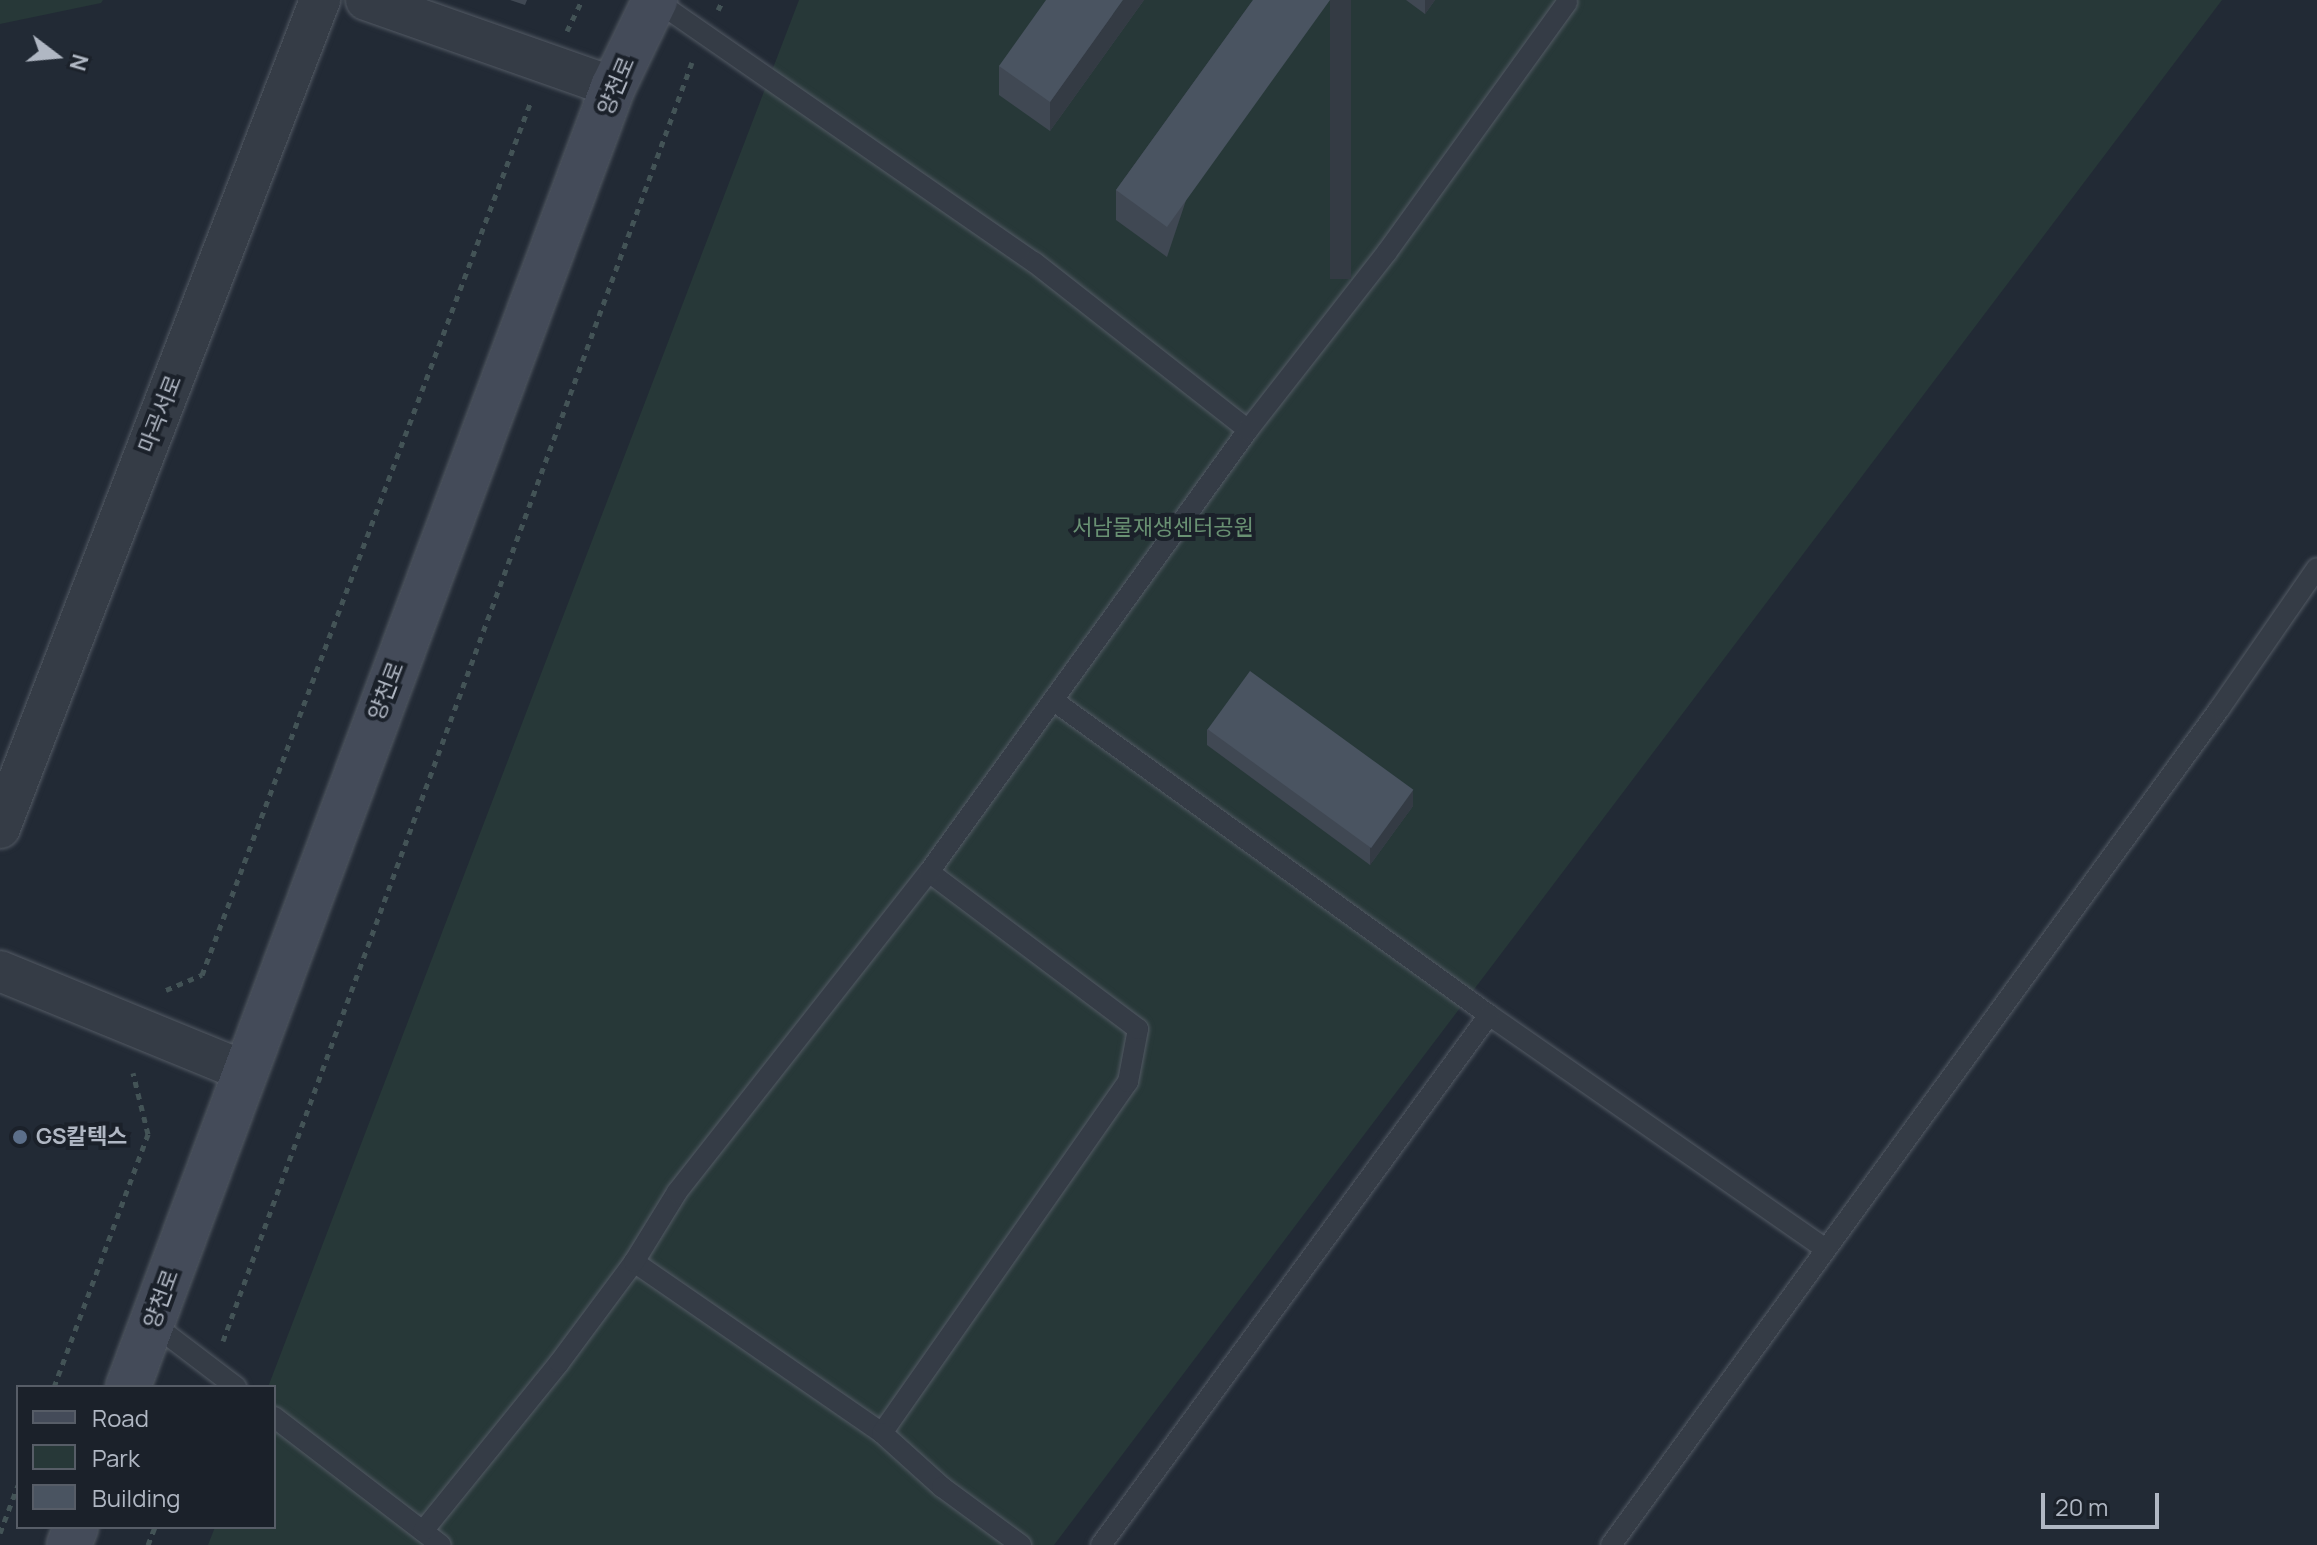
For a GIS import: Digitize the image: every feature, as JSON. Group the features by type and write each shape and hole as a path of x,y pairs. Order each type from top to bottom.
{"main road":[{"name":"양천로","path":"129,1385 613,87 655,0"}],"street":[{"name":"마곡서로","path":"0,828 320,0"},
{"path":"366,0 613,87"},
{"path":"0,971 244,1071"}],"lane":[{"path":"655,0 1034,262 1248,430"},
{"path":"423,1531 559,1363 634,1262 677,1192 929,872 1248,430 1387,252 1567,2"},
{"path":"1611,1545 2220,708 2317,568"},
{"path":"1054,701 1489,1015 1826,1249"},
{"path":"882,1433 1128,1082 1138,1029 929,872"},
{"path":"1101,1545 1489,1015"},
{"path":"634,1262 882,1433 942,1487 1021,1545"},
{"path":"152,1323 233,1385"},
{"path":"276,1419 441,1545"}],"path":[{"path":"166,990 202,975 522,120 582,0"},
{"path":"213,1369 685,77 723,0"},
{"path":"55,1385 148,1134 133,1073"},
{"path":"0,1533 16,1490"}],"green space":[{"path":"0,0 103,0 101,3 0,24"},
{"name":"서남물재생센터공원","path":"799,0 2222,0 1054,1545 208,1545 214,1529 276,1529 276,1385 269,1385"}],"building":[{"path":"1046,0 1123,0 1050,102 999,66"},
{"path":"1253,0 1330,0 1167,227 1116,190"},
{"path":"1250,671 1413,790 1371,848 1208,729"}],"place":[{"name":"GS칼텍스","path":"20,1137"}]}
